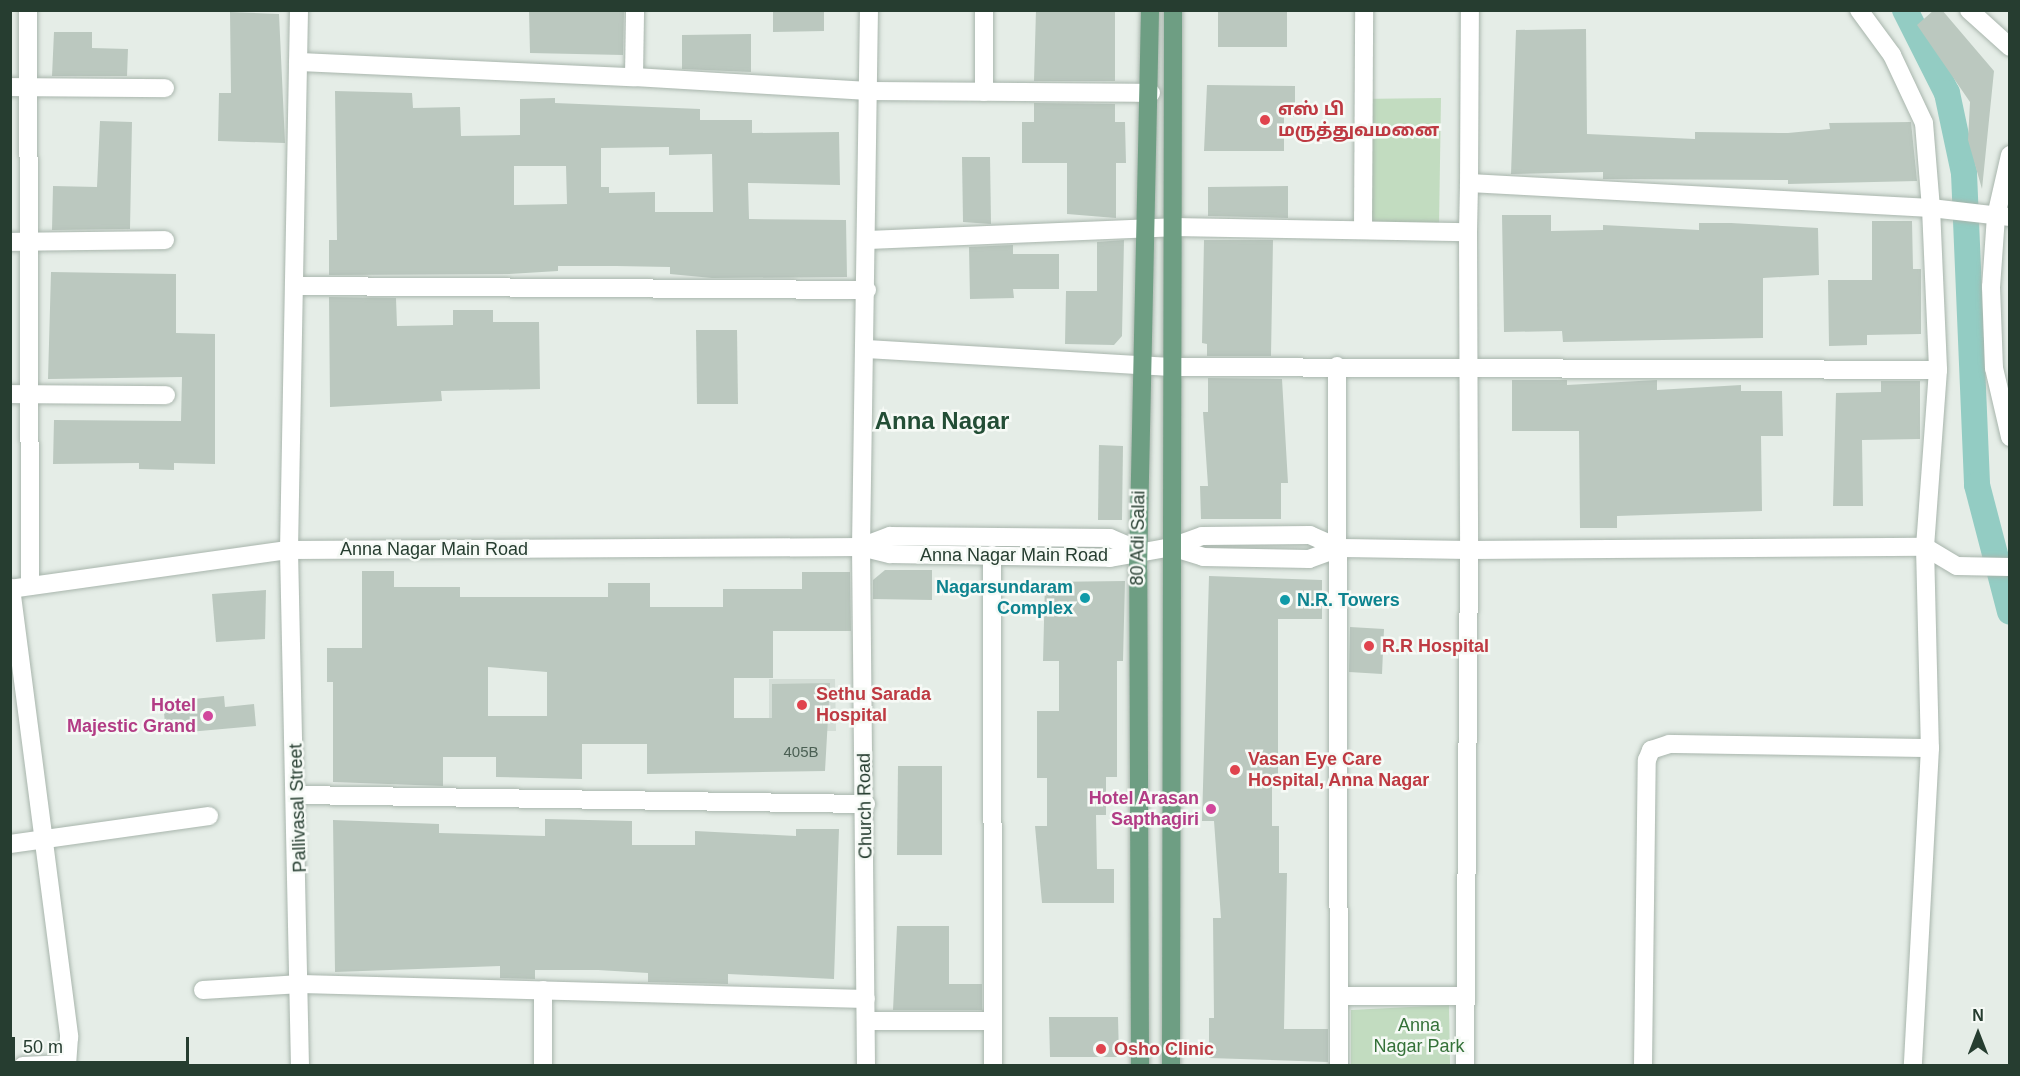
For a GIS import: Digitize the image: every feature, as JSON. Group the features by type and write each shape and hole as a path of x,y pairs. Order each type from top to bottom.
{"main road":[{"name":"80 Adi Salai","path":"1140,1065 1138,550 1140,367 1148,230 1150,10"},
{"name":"80 Adi Salai","path":"1171,1065 1170,367 1173,227 1173,10"}],"street":[{"path":"28,10 19,87 20,242 30,394 30,586"},
{"name":"Pallivasal Street","path":"299,10 290,550 298,795 300,1065"},
{"path":"634,10 634,76"},
{"name":"Church Road","path":"866,1065 866,804 861,547 867,349 869,10"},
{"path":"984,10 984,92"},
{"path":"1363,230 1364,10"},
{"path":"1465,1065 1469,550 1466,369 1470,10"},
{"path":"1859,10 1892,55 1924,123 1938,210 1938,370 1925,547 1930,748 1913,1065"},
{"path":"1969,10 2010,47"},
{"path":"298,62 634,76 869,91 1151,93"},
{"path":"19,87 165,87"},
{"path":"2010,155 1997,215 2002,369 2010,437"},
{"path":"1469,183 1997,215"},
{"path":"868,240 1148,230 1173,227 1468,232"},
{"path":"20,242 165,240"},
{"path":"294,286 867,290"},
{"path":"867,349 1140,367 1938,370"},
{"path":"1338,366 1339,1065"},
{"path":"10,394 166,395"},
{"name":"Anna Nagar Main Road","path":"861,547 890,536 1110,538 1138,550"},
{"name":"Anna Nagar Main Road","path":"11,589 290,550 861,547 890,554 1110,558 1138,550"},
{"path":"1138,550 1171,547 1203,557 1309,559 1339,548 1469,550 1925,547 1957,566 2010,567"},
{"path":"992,555 993,1065"},
{"path":"11,589 69,1037 67,1065 23,1065"},
{"path":"1643,1065 1647,760 1651,750 1669,744 1930,748"},
{"path":"298,795 866,804"},
{"path":"10,843 209,816"},
{"path":"203,990 301,984 866,999"},
{"path":"543,990 543,1065"},
{"path":"1340,996 1465,996"},
{"path":"866,1021 993,1021"}],"shaded area":[{"name":"Sethu Sarada Hospital","path":"769,679 835,679 836,731 769,731"}],"green space":[{"path":"1441,98 1439,225 1354,222 1355,99"},
{"name":"Anna Nagar Park","path":"1449,1005 1450,1065 1351,1065 1351,1010"}],"building":[{"path":"529,10 624,10 623,55 530,53"},
{"path":"773,10 824,10 824,31 773,32"},
{"path":"1036,10 1115,10 1115,81 1034,81"},
{"path":"1218,10 1287,10 1287,47 1218,47"},
{"path":"1934,10 1942,10 1994,71 1982,189 1968,140 1970,102 1917,25"},
{"path":"230,12 279,14 285,143 218,141 219,93 231,93"},
{"path":"1586,29 1587,134 1695,139 1695,132 1788,133 1830,129 1829,123 1911,122 1917,181 1788,184 1788,180 1603,179 1603,172 1511,174 1516,30"},
{"path":"54,32 92,32 92,48 128,49 127,76 52,76"},
{"path":"751,34 751,72 682,69 682,35"},
{"path":"1207,85 1295,86 1295,117 1284,117 1284,151 1204,151"},
{"path":"335,91 412,93 413,108 460,107 461,136 520,135 520,99 555,98 555,103 700,109 700,120 752,120 752,133 839,132 840,185 748,183 749,219 846,220 847,277 712,278 670,274 670,267 616,266 558,266 558,271 509,274 329,275 329,240 337,240","holes":["669,147 669,155 712,154 713,212 655,212 655,192 609,193 609,187 601,187 601,148","514,166 566,166 567,204 514,205"]},
{"path":"1034,103 1115,104 1115,122 1125,122 1126,163 1116,163 1116,218 1067,214 1067,163 1022,163 1022,122 1034,122"},
{"path":"100,121 132,122 130,229 52,230 53,186 97,187"},
{"path":"962,157 990,157 991,224 963,222"},
{"path":"1288,186 1288,218 1208,216 1208,187"},
{"path":"1502,215 1551,215 1551,231 1603,230 1603,225 1699,230 1699,223 1818,228 1819,275 1763,278 1763,338 1563,342 1562,331 1504,332"},
{"path":"1872,221 1912,221 1913,269 1921,269 1921,334 1867,335 1867,345 1829,346 1828,280 1872,280"},
{"path":"1124,240 1122,336 1114,345 1065,344 1066,291 1097,291 1097,242"},
{"path":"1204,240 1273,240 1271,356 1207,356 1207,344 1202,343"},
{"path":"1013,245 1013,254 1059,254 1059,289 1013,289 1014,298 970,299 969,247"},
{"path":"51,272 176,274 176,333 215,334 215,464 174,463 174,470 139,469 139,463 53,464 54,420 181,421 182,377 48,379"},
{"path":"329,297 396,298 397,326 453,325 453,310 493,310 493,322 539,322 540,389 441,391 442,401 330,407"},
{"path":"696,330 737,330 738,404 697,404"},
{"path":"1208,378 1282,379 1288,483 1281,483 1281,519 1201,519 1200,486 1208,486 1203,412 1208,412"},
{"path":"1512,380 1567,380 1567,385 1657,380 1657,390 1741,385 1741,391 1782,391 1783,436 1761,436 1762,511 1617,516 1617,528 1580,528 1579,431 1512,431"},
{"path":"1881,381 1920,381 1920,439 1862,440 1863,506 1833,506 1836,393 1881,392"},
{"path":"1099,445 1123,446 1122,520 1098,520"},
{"path":"885,570 932,570 932,600 873,599 873,580"},
{"path":"362,571 394,571 394,587 460,587 460,597 608,597 608,583 650,583 650,607 723,607 723,589 802,589 802,572 850,572 851,631 773,631 773,678 734,678 734,718 772,718 772,684 830,683 825,771 647,774 647,744 582,744 582,779 496,777 496,757 443,757 443,786 333,782 333,682 327,682 327,648 362,648","holes":["488,667 547,672 547,716 488,716"]},
{"path":"1209,576 1322,580 1322,619 1278,619 1278,774 1272,774 1272,826 1279,826 1279,873 1287,873 1284,1029 1328,1029 1328,1062 1209,1058 1209,1018 1214,1018 1213,918 1221,918 1214,821 1202,821"},
{"path":"1125,581 1123,661 1117,661 1117,777 1106,777 1106,815 1096,815 1097,869 1114,869 1114,903 1042,903 1035,826 1047,826 1047,778 1037,778 1037,711 1059,711 1059,661 1043,661 1045,582"},
{"path":"266,590 265,639 216,642 212,594"},
{"path":"1350,627 1384,629 1382,674 1349,672"},
{"path":"224,696 225,707 254,704 256,726 166,734 163,702"},
{"path":"898,766 942,766 942,855 897,855"},
{"path":"545,819 632,821 632,845 695,845 695,831 796,836 796,829 839,829 834,979 728,974 728,984 648,982 648,973 598,970 535,970 535,979 500,978 500,966 335,972 333,820 439,824 439,833 545,836"},
{"path":"897,926 949,926 949,984 982,984 982,1010 893,1010"},
{"path":"1049,1017 1118,1017 1119,1057 1050,1057"}],"waterway":[{"path":"1905,10 1947,93 1964,173 1977,485 2010,612"}],"place":[{"name":"எஸ் பி மருத்துவமனை","path":"1265,120"},
{"name":"Nagarsundaram Complex","path":"1085,598"},
{"name":"N.R. Towers","path":"1285,600"},
{"name":"R.R Hospital","path":"1369,646"},
{"name":"Sethu Sarada Hospital","path":"802,705"},
{"name":"Hotel Majestic Grand","path":"208,716"},
{"name":"Vasan Eye Care Hospital, Anna Nagar","path":"1235,770"},
{"name":"Hotel Arasan Sapthagiri","path":"1211,809"},
{"name":"Osho Clinic","path":"1101,1049"}],"district":[{"name":"Anna Nagar","path":"942,421"}]}
